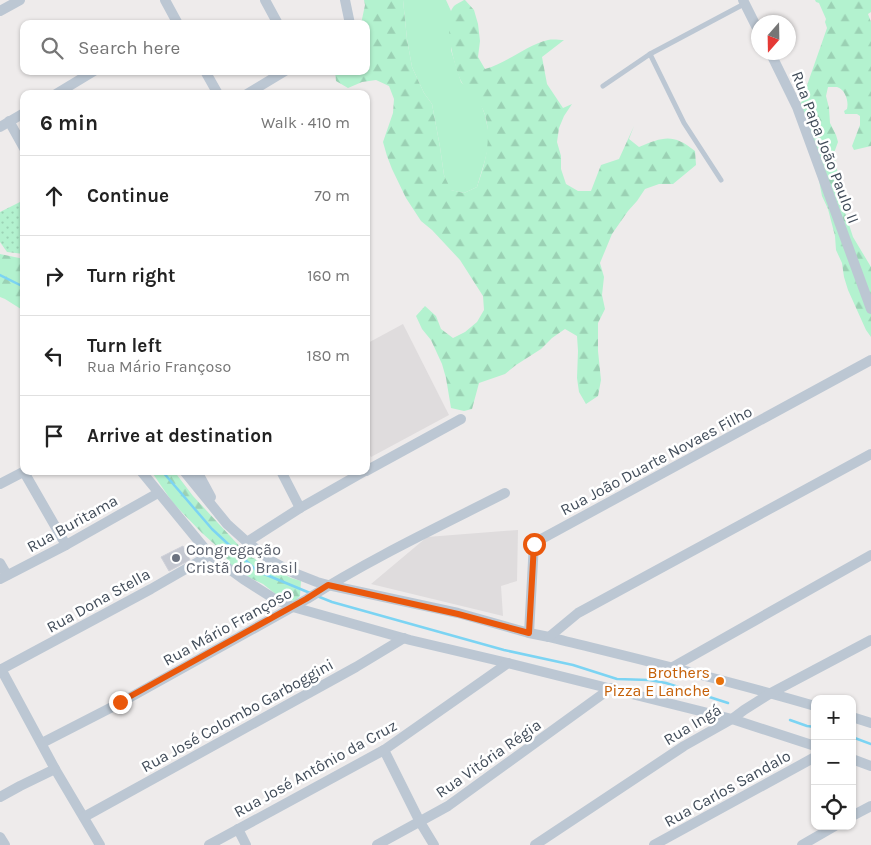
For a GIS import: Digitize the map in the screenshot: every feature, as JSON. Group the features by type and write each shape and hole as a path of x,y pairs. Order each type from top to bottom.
{"street":[{"path":"0,11 20,0"},
{"path":"165,0 176,20"},
{"path":"265,0 276,20"},
{"path":"345,0 349,20"},
{"path":"744,2 751,16"},
{"name":"Rua Papa João Paulo II","path":"774,60 797,107 871,309"},
{"path":"63,90 87,75"},
{"path":"207,75 216,90"},
{"path":"254,90 278,75"},
{"path":"20,115 5,124 20,143"},
{"name":"Rua João Duarte Novaes Filho","path":"529,633 534,544 871,360"},
{"path":"370,469 461,418"},
{"path":"549,637 578,613 871,454"},
{"path":"0,484 20,474"},
{"path":"27,475 66,544"},
{"path":"144,475 210,555 273,598 293,607 404,638 508,662 732,719 811,745"},
{"path":"187,475 227,524 247,542 275,563 317,582 458,614 811,705"},
{"path":"199,475 227,524"},
{"path":"282,475 300,508"},
{"path":"247,542 300,508 359,475"},
{"name":"Rua Buritama","path":"3,577 158,493"},
{"name":"Rua Mário Françoso","path":"42,743 293,607 328,585 400,546 505,493"},
{"name":"Rua Dona Stella","path":"1,670 210,555"},
{"path":"671,668 871,555"},
{"path":"0,563 3,577"},
{"name":"Rua José Colombo Garboggini","path":"84,817 347,672 404,638"},
{"name":"Rua Ingá","path":"535,845 684,746 732,719 771,693 871,640"},
{"name":"Rua José Antônio da Cruz","path":"209,845 384,750 508,662"},
{"path":"1,670 55,769 100,845"},
{"name":"Rua Vitória Régia","path":"377,845 448,806 611,688"},
{"path":"856,718 871,723"},
{"path":"384,750 420,822 434,845"},
{"name":"Rua Carlos Sandalo","path":"654,845 811,759"},
{"path":"856,760 871,766"},
{"path":"0,797 55,769"},
{"path":"856,814 871,806"},
{"path":"238,829 246,845"},
{"path":"802,845 828,830"},
{"path":"0,837 5,845"}],"lane":[{"path":"604,86 650,54 744,2"},
{"path":"650,54 684,123 721,180"}],"shaded area":[{"path":"403,324 449,415 371,457 370,455 370,342"},
{"path":"518,530 517,581 501,586 503,616 371,584 427,537"}],"green space":[{"path":"364,0 403,0 412,67 424,93 432,104 444,175 451,190 464,193 477,187 488,142 485,115 477,101 461,81 450,43 449,21 451,12 454,6 464,0 474,10 480,41 478,57 485,69 540,43 550,40 564,40 542,57 547,84 563,108 572,104 559,128 557,142 561,156 561,169 566,184 578,191 591,191 601,165 619,159 634,126 629,139 639,147 668,138 680,141 695,151 696,165 673,184 659,184 645,189 612,234 600,263 604,277 602,295 605,309 598,323 601,380 598,396 586,404 579,392 577,378 577,336 565,329 541,349 505,374 479,383 472,409 464,411 451,408 442,364 431,340 422,329 416,316 425,306 436,316 441,329 453,338 465,332 477,322 484,310 483,296 460,260 421,221 406,198 392,169 383,142 393,113 394,99 389,86 376,80 362,82 348,88 336,81 335,75 370,75 370,20 362,20 365,5"},
{"path":"403,0 446,0 451,11 451,50 461,82 480,102 485,115 489,144 485,160 477,187 464,193 450,190 444,175 432,104 424,93 412,67"},
{"path":"815,0 871,0 871,12 868,14 871,22 871,146 854,150 852,146 860,125 860,116 857,114 845,114 847,102 842,90 837,87 828,87 826,96 830,123 838,142 834,153 844,209 853,237 871,267 871,337 848,290 842,263 836,250 835,236 828,209 822,196 816,165 797,114 827,28 826,19 819,3"},
{"path":"20,202 20,254 7,252 0,242 0,212"},
{"path":"0,254 20,258 20,308 0,297"},
{"path":"154,475 177,475 193,496 243,550 253,558 291,578 301,581 300,596 295,601 287,600 278,596 263,584 244,575 230,564 222,551 173,503"}],"building":[{"name":"Congregação Cristã do Brasil","path":"183,546 190,560 169,571 161,557"}],"waterway":[{"path":"0,275 20,285"},
{"path":"165,475 212,529 257,571 310,593"},
{"path":"317,596 332,602 504,650 573,665 617,679 649,680 666,683 728,703"},
{"path":"790,720 811,726"},
{"path":"856,738 871,744"}],"place":[{"name":"Congregação Cristã do Brasil","path":"176,558"},
{"name":"Brothers Pizza E Lanche","path":"720,681"}],"route":[{"path":"120,702 328,585 458,614 529,633 534,544"}]}
